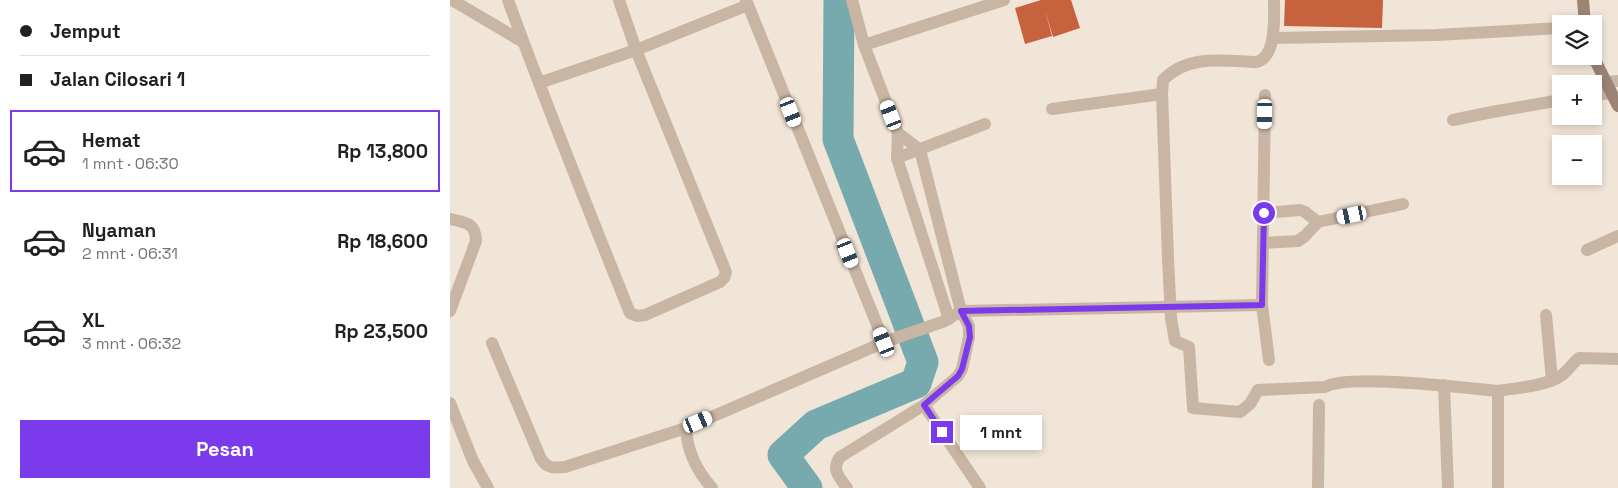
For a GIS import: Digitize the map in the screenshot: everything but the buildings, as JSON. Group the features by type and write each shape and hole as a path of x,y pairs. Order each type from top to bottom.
{"street":[{"path":"452,0 523,42"},
{"path":"508,0 586,206 630,313 637,316 645,315 720,282 726,272 636,50 619,0"},
{"path":"852,0 864,45 898,133 897,158 947,320"},
{"path":"864,45 1004,0"},
{"path":"1274,0 1272,38 1267,56 1262,61 1213,60 1180,67 1162,80 1171,318 1175,341 1189,347 1193,408 1240,412 1250,404 1258,390 1325,387 1330,384 1348,381 1444,385 1498,391 1552,380 1567,371 1574,361 1579,358 1618,359"},
{"path":"1583,0 1584,15"},
{"path":"539,83 636,50 747,3 886,341"},
{"path":"1272,38 1436,36 1552,29"},
{"path":"1599,65 1612,85 1618,106"},
{"path":"1052,109 1162,94"},
{"path":"1265,95 1262,305 1269,360"},
{"path":"1453,120 1552,102"},
{"path":"897,158 984,124"},
{"path":"847,488 836,474 835,463 840,457 924,405 958,376 962,369 970,337 969,326 961,311 920,150 898,133"},
{"path":"1263,243 1298,241 1318,222 1403,204"},
{"path":"1264,213 1300,210 1318,222"},
{"path":"450,219 469,223 474,228 476,235 476,241 450,311"},
{"path":"1587,250 1618,236"},
{"path":"492,343 541,459 545,466 552,469 566,467 686,428 886,341 947,320 961,311 1262,305"},
{"path":"1546,315 1552,380"},
{"path":"1444,385 1448,488"},
{"path":"1498,391 1498,488"},
{"path":"450,403 473,461 488,488"},
{"path":"924,405 980,488"},
{"path":"1318,488 1319,406"},
{"path":"686,428 692,458 712,488"}],"waterway":[{"path":"807,488 783,455 816,425 916,383 923,362 838,139 839,0"}],"route":[{"path":"942,432 924,405 950,384 962,369 970,337 969,326 961,311 1262,305 1264,213"}]}
